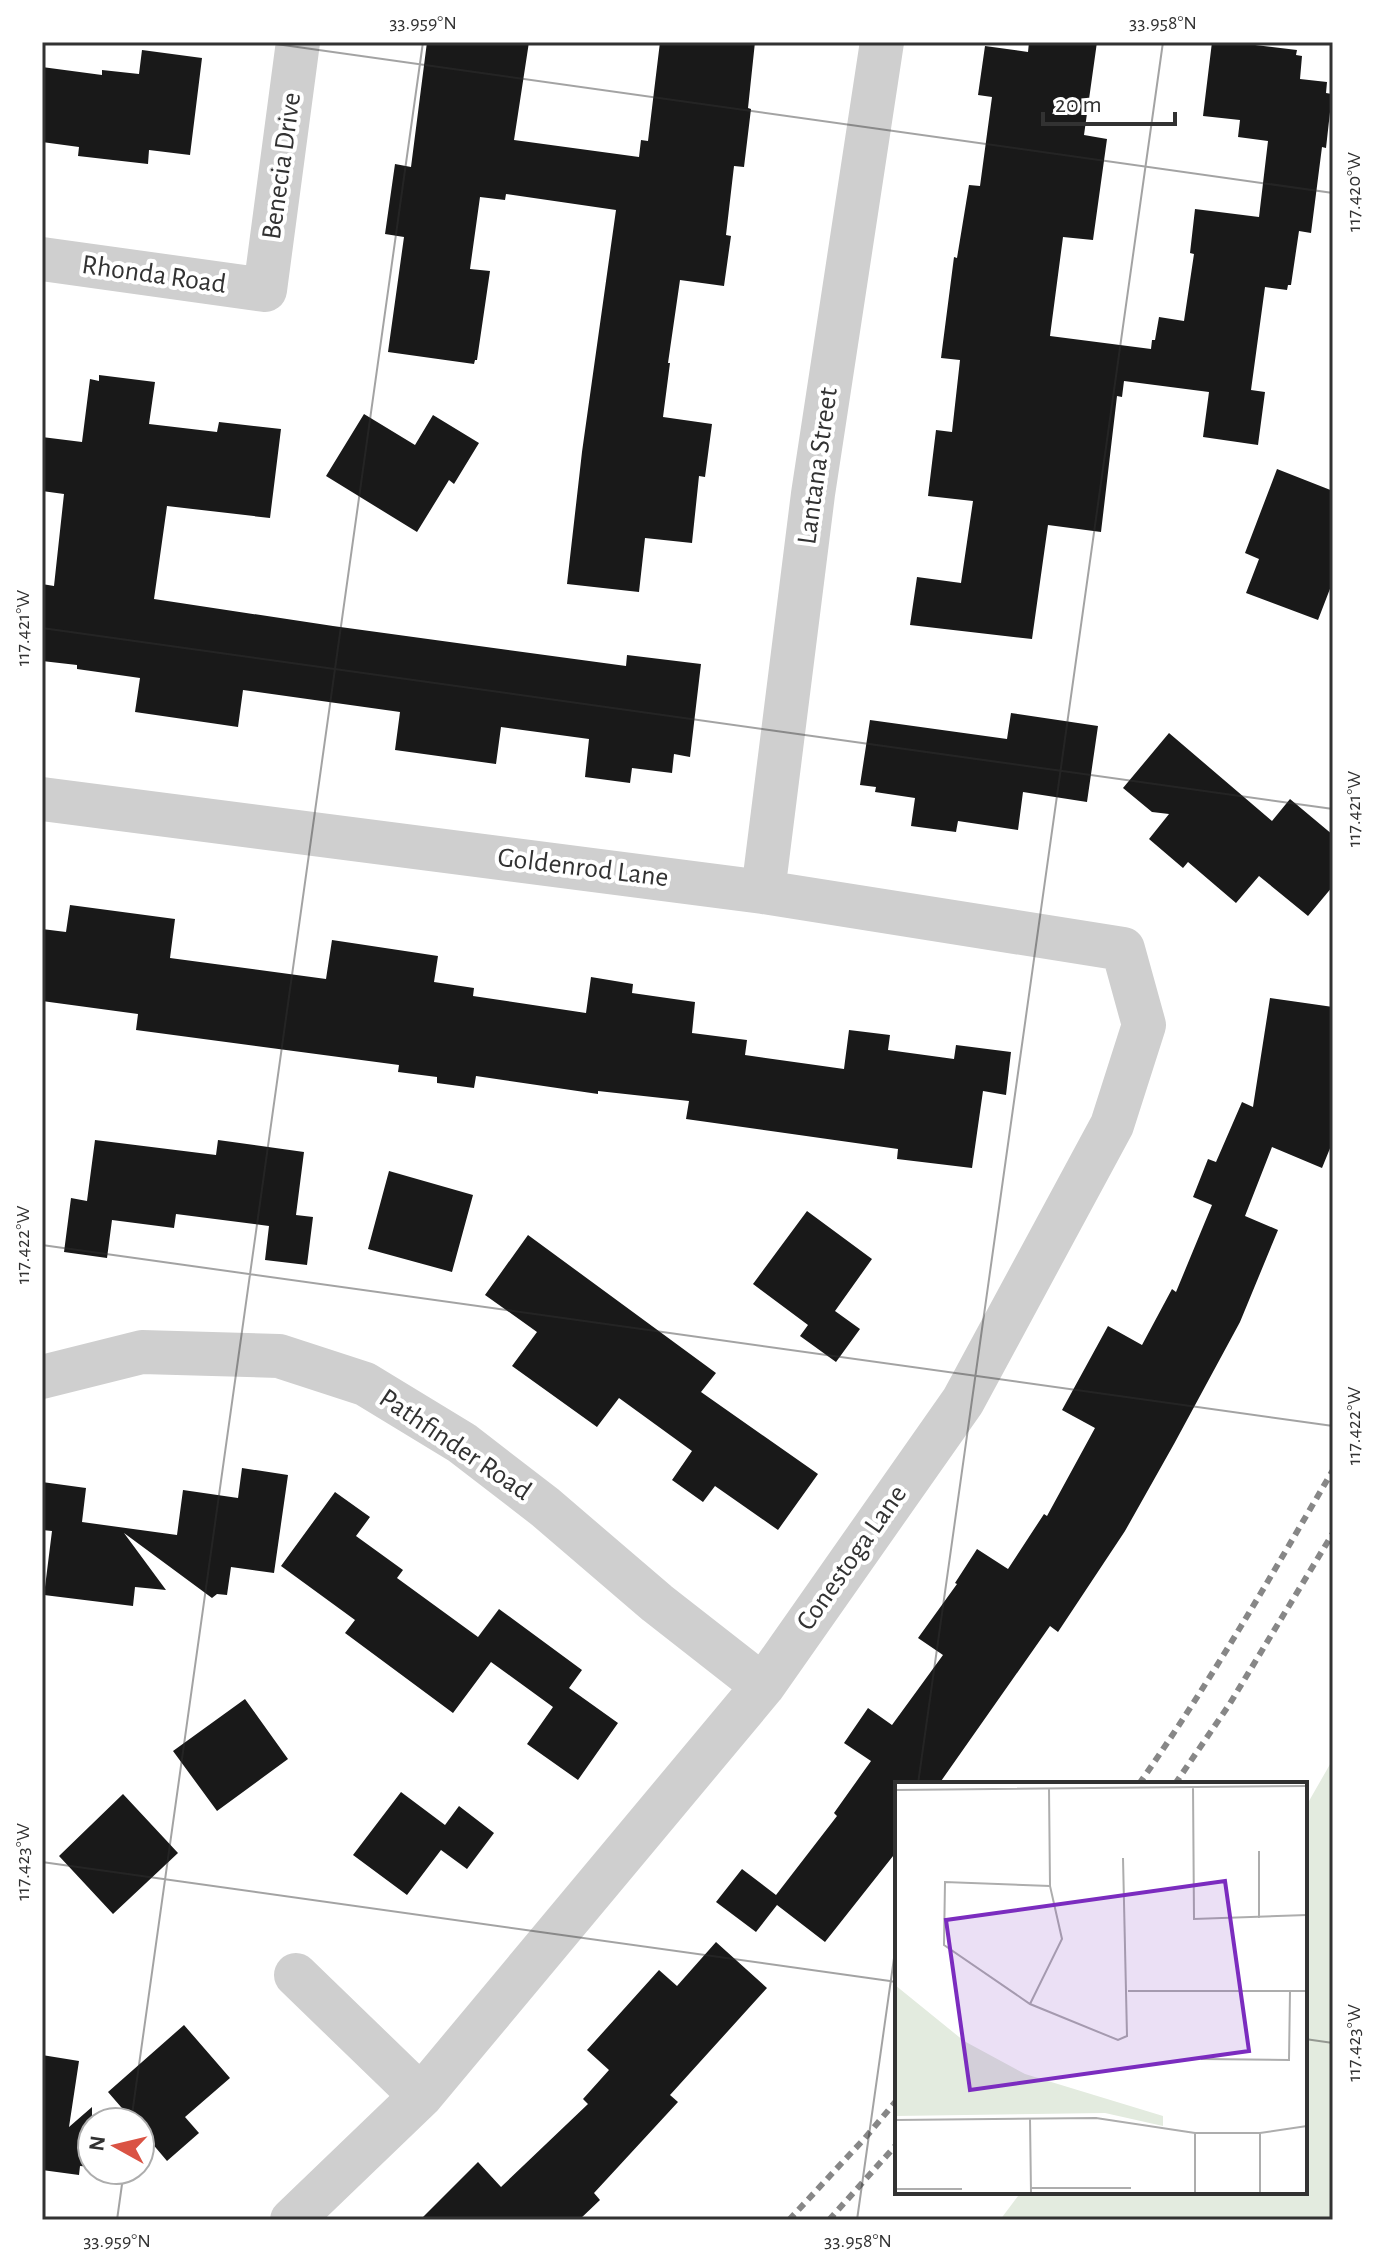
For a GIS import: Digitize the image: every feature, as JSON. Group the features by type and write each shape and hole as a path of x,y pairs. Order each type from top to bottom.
{"street":[{"name":"Benecia Drive","path":"265,290 298,42"},
{"name":"Lantana Street","path":"763,892 813,494 882,42"},
{"name":"Rhonda Road","path":"42,259 265,290"},
{"name":"Goldenrod Lane","path":"42,799 763,892 1123,949"},
{"name":"Conestoga Lane","path":"292,2220 421,2096 763,1686 963,1401 1112,1125 1144,1025 1123,949"},
{"name":"Pathfinder Road","path":"42,1377 142,1352 279,1356 365,1384 462,1443 763,1686"},
{"path":"296,1975 421,2096"}],"shaded area":[{"path":"1333,1759 1333,2220 1000,2220 1020,2194 1307,2194 1307,1804"}],"building":[{"path":"427,42 529,42 514,140 639,157 641,140 648,141 660,42 755,42 744,167 734,166 726,235 731,236 724,286 680,280 668,363 663,417 712,424 705,477 699,476 692,543 645,538 639,592 567,584 616,210 506,194 505,200 480,197 470,269 490,271 477,360 474,364 388,352 404,237 385,234 395,164 411,167"},
{"path":"1029,42 1097,42 1084,135 1107,139 1093,240 1063,237 1050,336 1151,349 1159,317 1184,321 1194,254 1190,253 1195,209 1259,217 1268,141 1238,137 1240,120 1203,116 1212,42 1297,50 1296,55 1302,56 1300,79 1327,82 1326,93 1332,94 1311,233 1299,231 1291,285 1287,290 1265,287 1251,390 1265,392 1258,445 1203,437 1209,392 1124,381 1122,397 1117,396 1101,532 1048,525 1032,639 910,625 917,577 961,583 973,501 928,496 936,430 952,432 960,360 941,358 954,257 957,258 969,185 980,186 992,97 978,95 985,46 1028,52"},
{"path":"142,50 202,58 190,155 149,150 148,164 78,156 79,147 42,142 42,67 102,75 102,70 139,74"},
{"path":"99,375 155,382 149,424 217,432 219,422 281,429 270,518 167,506 154,599 626,666 627,655 701,664 690,757 674,754 672,773 632,768 630,783 585,777 589,739 501,727 496,764 395,750 400,712 243,690 238,727 135,712 140,678 42,661 42,584 54,586 64,494 42,491 42,437 82,442 90,379 99,381"},
{"path":"364,414 415,445 433,415 479,443 454,484 449,480 417,532 326,476"},
{"path":"1277,469 1333,491 1333,581 1318,620 1246,593 1259,559 1245,553"},
{"path":"1011,713 1098,726 1087,802 1023,792 1018,830 958,821 956,832 911,826 915,798 875,792 876,787 860,785 870,720 1007,739"},
{"path":"1169,733 1272,821 1290,799 1333,835 1333,886 1308,916 1259,876 1236,903 1188,862 1183,868 1149,839 1169,814 1152,812 1123,788"},
{"path":"70,905 175,919 170,958 326,979 332,940 438,956 434,982 474,988 473,996 586,1013 591,977 633,984 632,993 695,1002 692,1033 747,1040 745,1055 844,1069 849,1030 890,1035 888,1050 954,1059 956,1045 1011,1052 1006,1095 983,1091 972,1168 897,1159 898,1149 686,1119 689,1101 598,1091 598,1094 476,1076 474,1088 437,1083 437,1077 398,1072 399,1065 136,1030 138,1014 42,1001 42,929 66,932"},
{"path":"1270,998 1333,1007 1333,1141 1322,1168 1272,1147 1245,1216 1278,1230 1240,1322 1125,1531 1058,1632 1050,1626 940,1782 895,1782 895,1854 825,1942 777,1905 756,1932 716,1902 742,1869 776,1895 837,1816 834,1813 871,1761 844,1743 868,1708 892,1725 943,1655 918,1638 957,1584 977,1549 1008,1569 1044,1514 1047,1516 1095,1428 1062,1410 1108,1326 1142,1345 1172,1289 1176,1292 1212,1205 1193,1197 1208,1159 1216,1162 1242,1102 1253,1107"},
{"path":"95,1140 216,1155 218,1140 304,1152 296,1215 313,1217 307,1265 265,1260 269,1226 176,1214 174,1228 112,1220 107,1258 64,1252 71,1198 87,1201"},
{"path":"389,1171 473,1195 452,1272 368,1249"},
{"path":"807,1211 872,1259 835,1311 860,1329 836,1362 800,1336 808,1325 753,1284"},
{"path":"528,1235 716,1373 701,1392 818,1474 778,1530 715,1486 703,1502 672,1480 692,1451 619,1398 597,1427 512,1366 537,1332 485,1295"},
{"path":"242,1468 288,1475 274,1573 231,1567 227,1595 217,1594 212,1598 124,1533 166,1590 135,1587 133,1606 44,1595 52,1531 42,1530 42,1482 86,1488 82,1522 177,1535 183,1490 238,1498"},
{"path":"335,1492 370,1517 356,1536 403,1570 397,1578 478,1637 499,1609 582,1670 569,1688 618,1723 578,1780 527,1744 553,1707 491,1662 453,1713 345,1633 355,1620 281,1566"},
{"path":"245,1699 288,1759 217,1811 173,1751"},
{"path":"401,1792 445,1825 459,1806 494,1833 467,1869 441,1850 407,1895 353,1855"},
{"path":"123,1794 178,1853 113,1914 59,1856"},
{"path":"716,1942 767,1988 670,2095 678,2102 594,2193 600,2200 579,2220 420,2220 478,2162 501,2187 588,2104 583,2099 609,2070 587,2050 659,1970 677,1986"},
{"path":"184,2025 230,2078 185,2117 199,2133 167,2161 156,2148 156,2106 120,2106 108,2092"},
{"path":"42,2055 79,2061 69,2127 76,2121 76,2175 42,2170"}],"railway":[{"path":"1140,1782 1215,1668 1333,1470"},
{"path":"1176,1782 1229,1705 1333,1533"},
{"path":"789,2220 895,2102"},
{"path":"829,2220 895,2146"}]}
